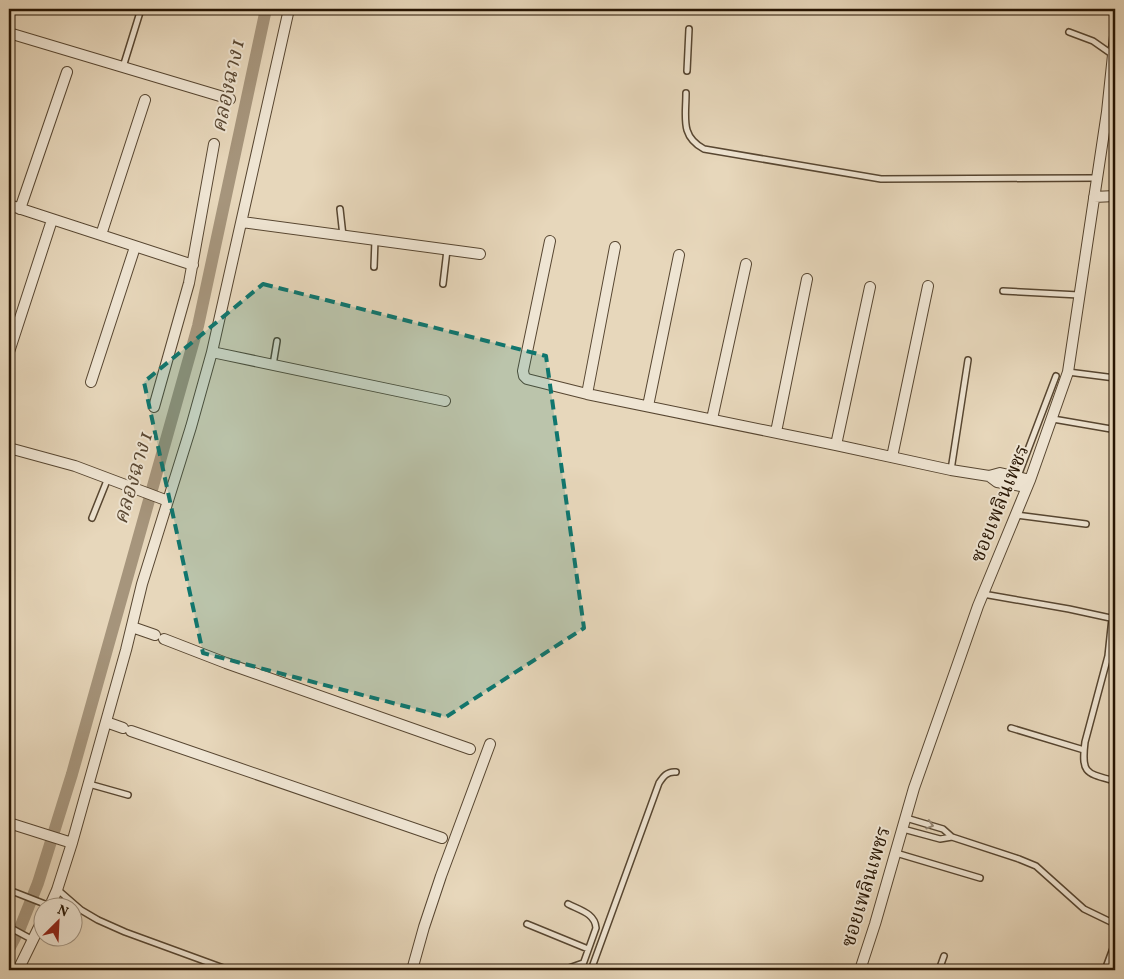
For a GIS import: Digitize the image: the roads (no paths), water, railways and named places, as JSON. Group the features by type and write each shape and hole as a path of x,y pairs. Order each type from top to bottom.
{"street":[{"path":"54,896 57,890 69,842 106,722 166,500 212,352 288,9"},
{"path":"9,33 230,99"},
{"name":"ซอยเพลินเพชร","path":"860,970 924,760 983,594 1029,483 1068,372 1107,112 1115,36"},
{"path":"20,208 66,72"},
{"path":"101,235 145,100"},
{"path":"154,407 170,355 193,265 214,144"},
{"path":"1094,197 1115,196"},
{"path":"9,205 193,265"},
{"path":"9,352 52,220"},
{"path":"242,222 480,254"},
{"path":"550,241 523,372 527,379 587,394 951,470 989,476 1000,473 1018,476 1029,483"},
{"path":"92,382 135,247"},
{"path":"587,394 615,247"},
{"path":"648,406 679,255"},
{"path":"712,419 746,264"},
{"path":"776,432 807,278"},
{"path":"892,457 928,286"},
{"path":"836,445 870,287"},
{"path":"212,352 445,401"},
{"path":"9,448 74,466 166,500"},
{"path":"989,476 997,482 1029,483"},
{"path":"132,627 226,663 470,749"},
{"path":"106,722 442,838"},
{"path":"412,970 438,885 490,744"},
{"path":"9,823 69,842"},
{"path":"21,969 31,939"}],"lane":[{"path":"123,67 141,9"},
{"path":"687,71 689,29"},
{"path":"1069,32 1093,42 1113,55"},
{"path":"686,93 686,129 690,139 704,149 881,180 1097,178"},
{"path":"340,209 343,236"},
{"path":"374,267 375,240"},
{"path":"444,284 446,250"},
{"path":"1003,291 1079,295"},
{"path":"273,366 277,341"},
{"path":"951,470 968,360"},
{"path":"1068,372 1115,378"},
{"path":"1018,476 1056,376"},
{"path":"1053,419 1111,429"},
{"path":"92,518 108,478"},
{"path":"1016,515 1086,524"},
{"path":"983,594 1070,608 1114,618 1108,656 1084,750 1084,765 1094,775 1115,781"},
{"path":"1010,728 1084,750"},
{"path":"591,970 659,783 664,775 676,772"},
{"path":"88,784 128,795"},
{"path":"906,818 943,829 952,838"},
{"path":"903,829 940,839 952,838 1036,866 1084,909 1115,924"},
{"path":"896,853 980,878"},
{"path":"9,890 32,899"},
{"path":"57,890 81,910 98,920 125,932 229,970"},
{"path":"568,904 596,920 596,928 581,970"},
{"path":"527,924 588,949"},
{"path":"11,928 31,939"},
{"path":"1105,970 1115,943"},
{"path":"938,970 944,956"},
{"path":"563,970 583,964"}],"waterway":[{"name":"คลองฉาง 1","path":"9,949 20,928 38,883 72,774 198,326 266,9"}]}
